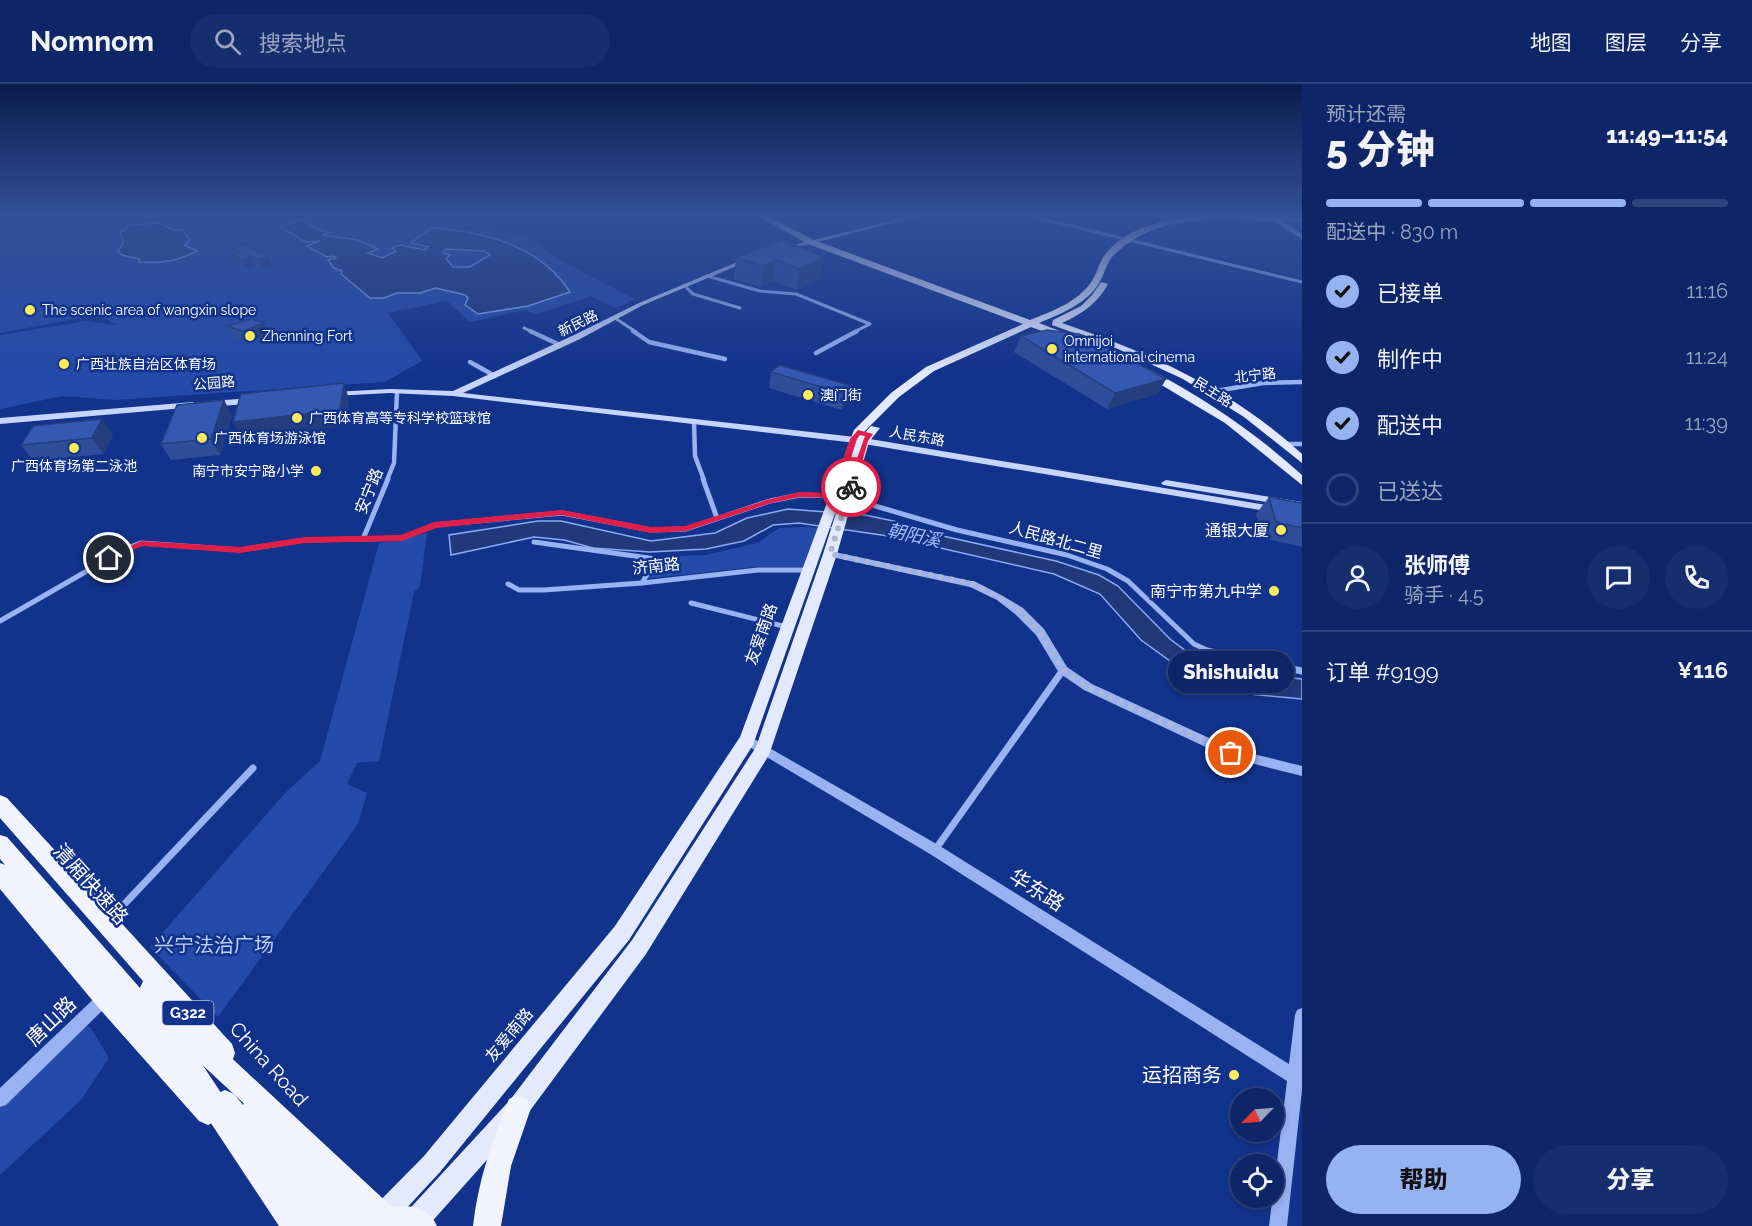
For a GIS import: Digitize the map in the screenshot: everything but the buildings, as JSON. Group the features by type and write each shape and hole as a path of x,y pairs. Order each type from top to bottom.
{"highway":[{"name":"China Road","path":"0,804 107,923 391,1225"},
{"name":"清厢快速路","path":"0,820 185,1044 330,1226"},
{"name":"清厢快速路","path":"0,844 185,1044 391,1225"},
{"name":"G322","path":"0,873 105,998 310,1226"},
{"path":"185,1044 391,1225"},
{"path":"185,1044 294,1226"},
{"path":"487,1226 489,1195 499,1156 518,1108"}],"main road":[{"name":"新民路","path":"453,394 493,380 615,318 721,269"},
{"path":"889,269 1029,323"},
{"path":"895,269 1041,322 1101,351"},
{"name":"友爱南路","path":"861,437 936,374 1064,309 1094,285 1101,269"},
{"name":"友爱南路","path":"391,1225 518,1108 639,947 755,745 827,548 861,437 895,395 930,369 1029,323 1054,322 1075,314 1092,302 1110,269"},
{"name":"民主路","path":"1054,322 1122,347 1210,392 1247,414 1287,444 1302,460"},
{"name":"民主路","path":"1139,368 1192,396 1233,423 1274,454 1302,481"},
{"path":"453,394 321,392 393,384 466,388"},
{"name":"人民东路","path":"466,388 861,437 1302,506"},
{"name":"人民东路","path":"453,394 861,437 1302,514"},
{"name":"公园路","path":"0,414 262,396 0,421"},
{"name":"友爱南路","path":"391,1225 432,1164 622,933 755,745 787,627 807,570 827,548"}],"street":[{"path":"1248,269 1302,282"},
{"path":"707,276 760,291 796,294 870,324 816,353"},
{"path":"684,285 693,294 740,308"},
{"path":"615,318 649,342 725,359"},
{"path":"524,328 560,345"},
{"path":"470,362 493,380"},
{"name":"北宁路","path":"1210,392 1263,383 1302,382"},
{"name":"安宁路","path":"0,621 128,548 141,543 240,550 305,540 363,539 394,463 397,392"},
{"path":"694,421 695,456 717,518"},
{"path":"1287,444 1302,444"},
{"name":"人民路北二里","path":"363,539 402,538 434,525 562,513 651,530 686,529 800,495 841,499 957,530 1067,555 1107,569 1128,581 1194,644 1207,650 1302,671"},
{"path":"534,542 656,559 642,583"},
{"path":"827,548 973,584 1019,611 1040,632 1063,670 1088,687 1231,753 1302,771"},
{"name":"济南路","path":"508,584 519,590 642,583 758,570 807,570"},
{"path":"691,603 787,627"},
{"path":"935,850 1063,670"},
{"name":"华东路","path":"755,745 935,850 1299,1080"},
{"path":"107,923 253,768"},
{"name":"唐山路","path":"0,1099 105,998"},
{"path":"1278,1226 1299,1080 1302,1015"}],"green space":[{"path":"0,269 577,269 635,299 615,308 591,296 537,314 525,310 470,322 447,301 388,313 422,361 385,382 114,400 63,396 0,409 0,335 86,321 116,325 105,318 86,317 0,333"},
{"path":"779,528 819,528 805,567 755,567 642,579 657,557 706,555 757,543"},
{"name":"兴宁法治广场","path":"427,533 420,586 414,592 379,761 357,763 347,784 367,793 358,824 218,1017 150,947 286,792 320,761 379,543"},
{"path":"83,1026 90,1027 109,1058 81,1100 0,1175 0,1102"}],"water":[{"path":"337,269 550,269 570,292 528,306 478,314 465,305 468,298 465,295 436,288 420,293 397,293 384,298 370,298 341,274 342,271"},
{"name":"朝阳溪","path":"788,509 865,515 898,522 920,531 1056,561 1099,575 1118,586 1170,639 1190,654 1219,667 1252,674 1302,679 1302,699 1228,692 1202,684 1141,640 1100,594 1054,574 888,536 799,523 773,525 744,541 706,549 650,552 593,548 564,540 534,537 451,555 449,535 538,521 561,521 651,541 715,533 747,518"}],"way so far":[{"path":"851,487 830,554 973,584 1019,611 1040,632 1063,670 1088,687 1231,753"}],"place":[{"name":"The scenic area of wangxin slope","path":"30,310"},
{"name":"Zhenning Fort","path":"250,336"},
{"name":"Omnijoi international cinema","path":"1052,349"},
{"name":"广西壮族自治区体育场","path":"64,364"},
{"name":"澳门街","path":"808,395"},
{"name":"广西体育高等专科学校篮球馆","path":"297,418"},
{"name":"广西体育场游泳馆","path":"202,438"},
{"name":"广西体育场第二泳池","path":"74,448"},
{"name":"南宁市安宁路小学","path":"316,471"},
{"name":"通银大厦","path":"1281,530"},
{"name":"南宁市第九中学","path":"1274,591"},
{"name":"Shishuidu","path":"1231,753"},
{"name":"运招商务","path":"1234,1075"}],"route":[{"path":"109,558 141,543 184,548 240,550 305,540 402,538 434,525 535,514 562,513 651,530 686,529 770,501 800,495 835,496 854,439 858,432 869,434 864,441 851,487"}]}
